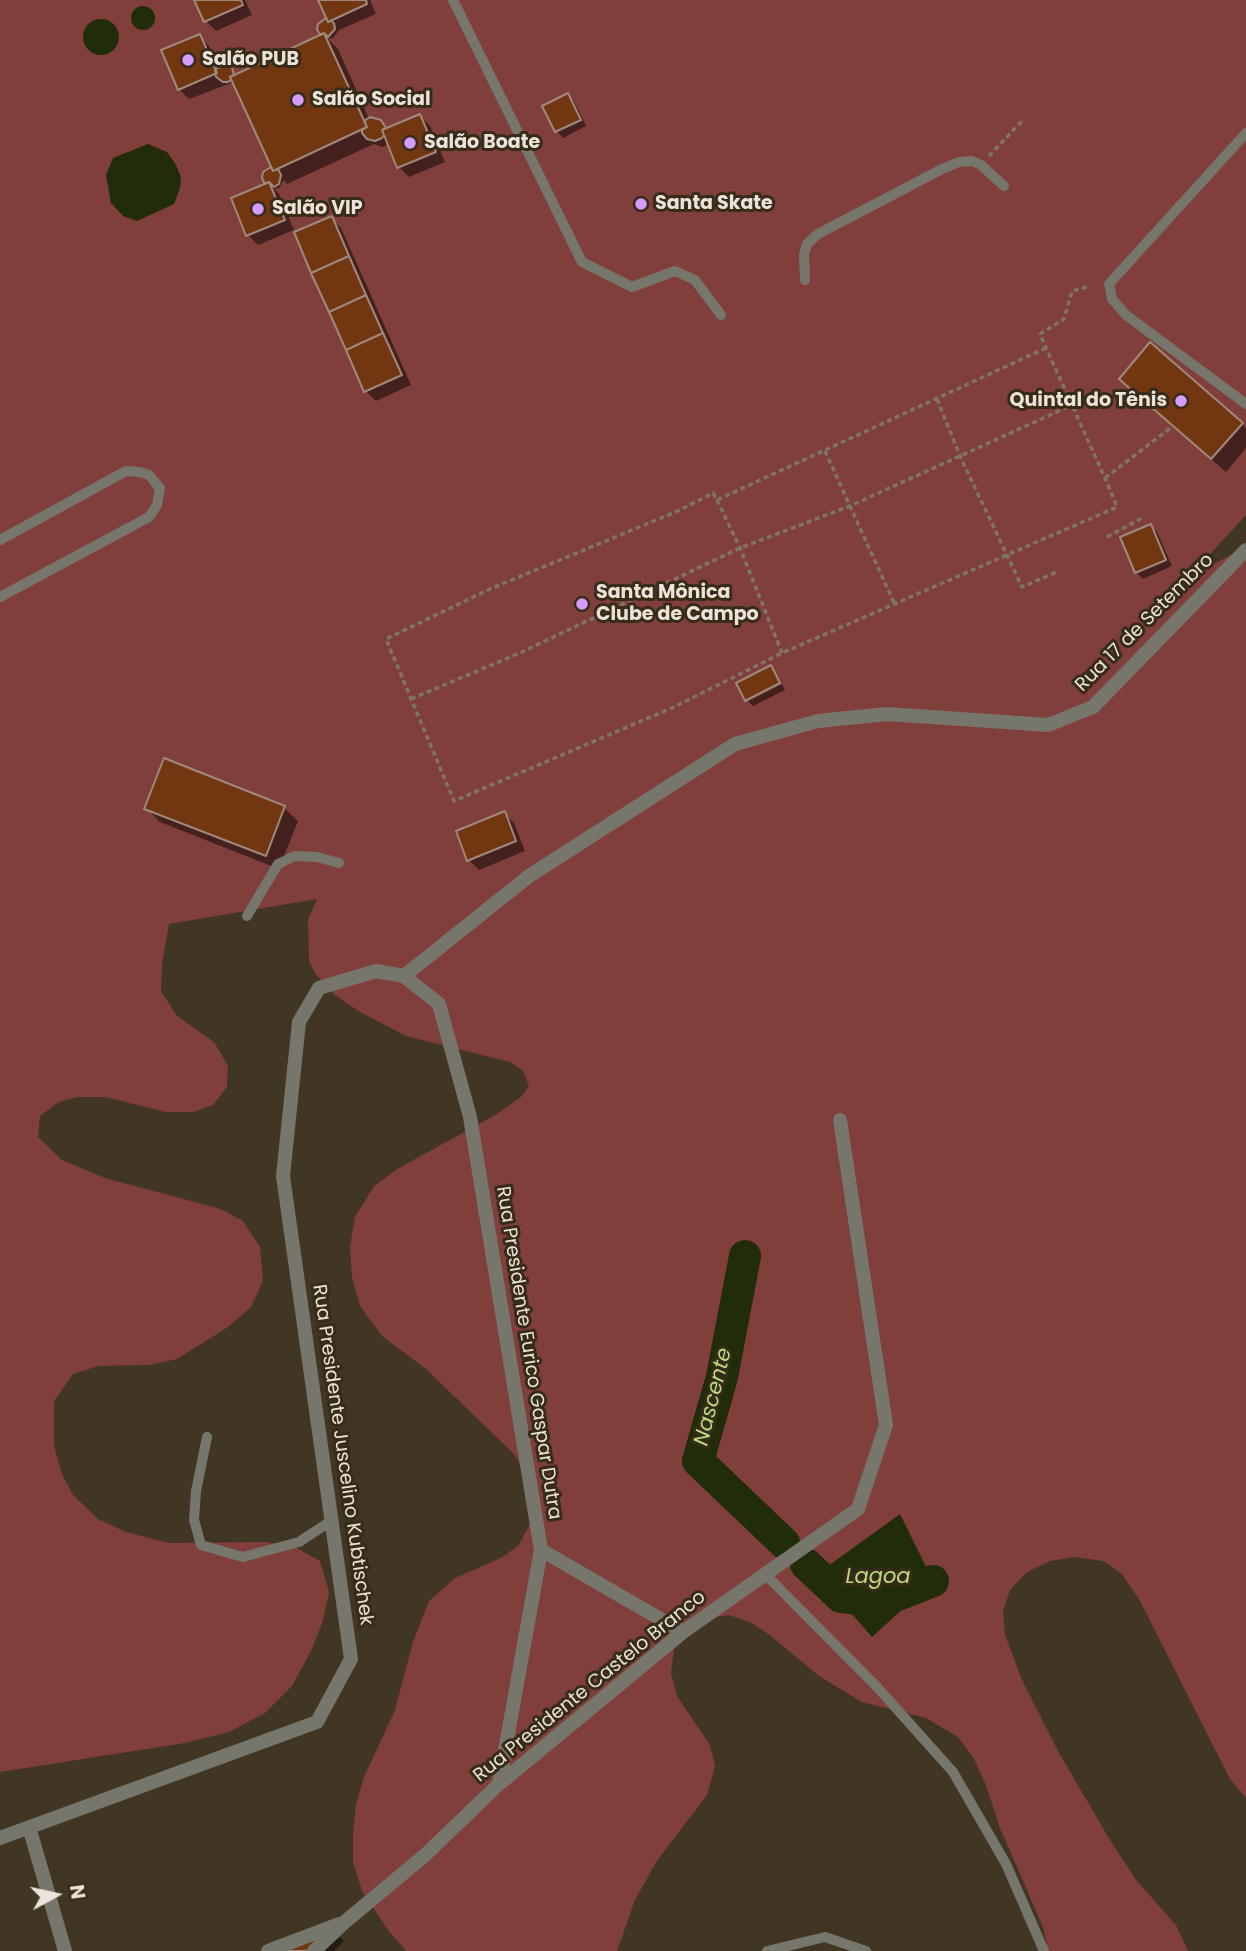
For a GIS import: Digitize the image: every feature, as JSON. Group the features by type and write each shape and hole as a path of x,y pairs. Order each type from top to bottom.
{"street":[{"name":"Rua 17 de Setembro","path":"404,976 529,876 735,744 818,720 887,714 1048,725 1093,707 1246,550"},
{"name":"Rua Presidente Juscelino Kubtischek","path":"0,1838 317,1722 351,1659 283,1176 299,1022 319,988 376,971 404,976"},
{"name":"Rua Presidente Eurico Gaspar Dutra","path":"404,976 439,1004 470,1117 541,1550 499,1784"},
{"name":"Rua Presidente Castelo Branco","path":"314,1951 425,1856 499,1784 683,1632 858,1509 886,1425 841,1120"},
{"path":"541,1550 683,1632"},
{"path":"29,1827 65,1951"},
{"path":"268,1951 346,1921"}],"lane":[{"path":"453,0 582,262 632,287 675,271 695,280 721,315"},
{"path":"1246,133 1109,284 1112,299 1126,315 1246,404"},
{"path":"805,280 804,255 807,243 818,234 942,169 959,162 972,161 981,165 1004,186"},
{"path":"0,540 126,471 149,475 160,488 157,505 149,517 0,597"},
{"path":"247,916 278,864 295,856 317,857 339,863"},
{"path":"207,1437 196,1490 194,1520 201,1545 243,1557 299,1542 331,1521"},
{"path":"765,1574 878,1688 953,1772 1006,1864 1044,1951"},
{"path":"767,1951 825,1937 866,1951"}],"path":[{"path":"981,165 1023,120"},
{"path":"782,653 740,548 713,493 677,511 490,589 386,639 454,801 672,708 782,653 1118,507 1040,334 1064,319 1072,291 1087,288"},
{"path":"717,500 1046,348"},
{"path":"937,399 960,456 1022,586 1059,571"},
{"path":"411,699 522,652 740,548 849,506 1072,405"},
{"path":"1105,478 1173,426"},
{"path":"825,451 895,605"},
{"path":"1107,537 1144,517"}],"shaded area":[{"path":"0,0 1246,0 1246,515 1178,589 1206,568 1246,547 1246,1798 1230,1779 1139,1599 1121,1573 1103,1561 1075,1557 1050,1561 1027,1572 1010,1590 1003,1611 1005,1635 1022,1680 1058,1751 1136,1880 1176,1925 1188,1951 1048,1951 1043,1927 1000,1828 986,1785 974,1759 958,1737 926,1718 862,1702 819,1676 752,1623 729,1615 701,1619 674,1648 671,1673 677,1696 710,1745 715,1766 707,1795 656,1862 635,1900 617,1951 406,1951 388,1930 362,1891 353,1862 356,1804 364,1777 395,1710 413,1642 429,1601 455,1578 501,1558 518,1546 530,1524 531,1496 524,1471 514,1454 426,1369 382,1336 360,1306 352,1277 350,1247 355,1217 374,1186 399,1168 497,1114 521,1097 529,1086 523,1071 510,1062 406,1036 360,1012 335,995 315,973 309,961 308,920 317,899 169,924 162,964 161,991 177,1016 214,1042 228,1066 227,1087 213,1105 194,1112 166,1112 105,1097 78,1097 59,1102 40,1116 38,1137 62,1160 105,1178 221,1209 243,1221 260,1247 263,1281 251,1307 228,1327 177,1359 149,1365 98,1366 73,1374 54,1401 54,1446 62,1474 73,1495 98,1519 126,1532 169,1543 265,1542 293,1546 320,1561 329,1592 323,1621 292,1686 265,1713 229,1732 185,1743 0,1772"}],"water":[{"path":"143,6 151,10 155,18 151,26 143,30 135,26 131,18 135,10"},
{"path":"101,19 114,24 119,37 114,50 101,55 88,50 83,37 88,24"},
{"path":"148,144 167,152 181,177 180,188 174,204 137,221 123,216 111,203 106,175 113,158"},
{"name":"Lagoa","path":"900,1514 933,1581 872,1637 817,1574"}],"building":[{"path":"194,0 241,0 243,5 204,22"},
{"path":"318,0 366,0 367,4 328,22"},
{"path":"326,18 328,22 334,23 335,29 328,37 317,30 318,24"},
{"name":"Salão Social","path":"324,33 367,127 273,171 230,77"},
{"name":"Salão PUB","path":"200,34 217,73 178,90 161,50"},
{"path":"226,64 232,68 234,75 228,82 223,82 216,77 215,69"},
{"path":"568,93 581,120 555,132 542,106"},
{"name":"Salão Boate","path":"420,114 436,152 397,168 382,130"},
{"path":"370,117 381,120 386,128 382,130 382,138 375,141 367,139 362,133 367,127 364,121"},
{"path":"271,167 273,171 278,169 281,175 279,184 274,187 269,182 265,184 262,178 263,172"},
{"name":"Salão VIP","path":"269,182 285,220 246,236 231,198"},
{"path":"332,216 349,256 311,273 294,232"},
{"path":"349,256 366,295 329,312 311,273"},
{"path":"366,295 383,333 346,350 329,312"},
{"path":"383,333 402,375 364,392 346,350"},
{"name":"Quintal do Tênis","path":"1150,342 1243,423 1211,459 1119,379"},
{"path":"1151,524 1166,560 1135,573 1120,537"},
{"path":"771,665 780,683 745,701 736,683"},
{"path":"164,758 285,806 266,856 144,809"},
{"path":"505,811 516,841 467,861 456,831"},
{"path":"332,1926 307,1951 268,1951"}],"waterway":[{"name":"Nascente","path":"745,1256 722,1377 698,1461 784,1543"},
{"name":"Nascente","path":"806,1564 841,1597 882,1601 933,1581"}],"place":[{"name":"Salão PUB","path":"188,60"},
{"name":"Salão Social","path":"298,100"},
{"name":"Salão Boate","path":"410,143"},
{"name":"Santa Skate","path":"641,204"},
{"name":"Salão VIP","path":"258,209"},
{"name":"Quintal do Tênis","path":"1181,401"},
{"name":"Santa Mônica Clube de Campo","path":"582,604"}]}
